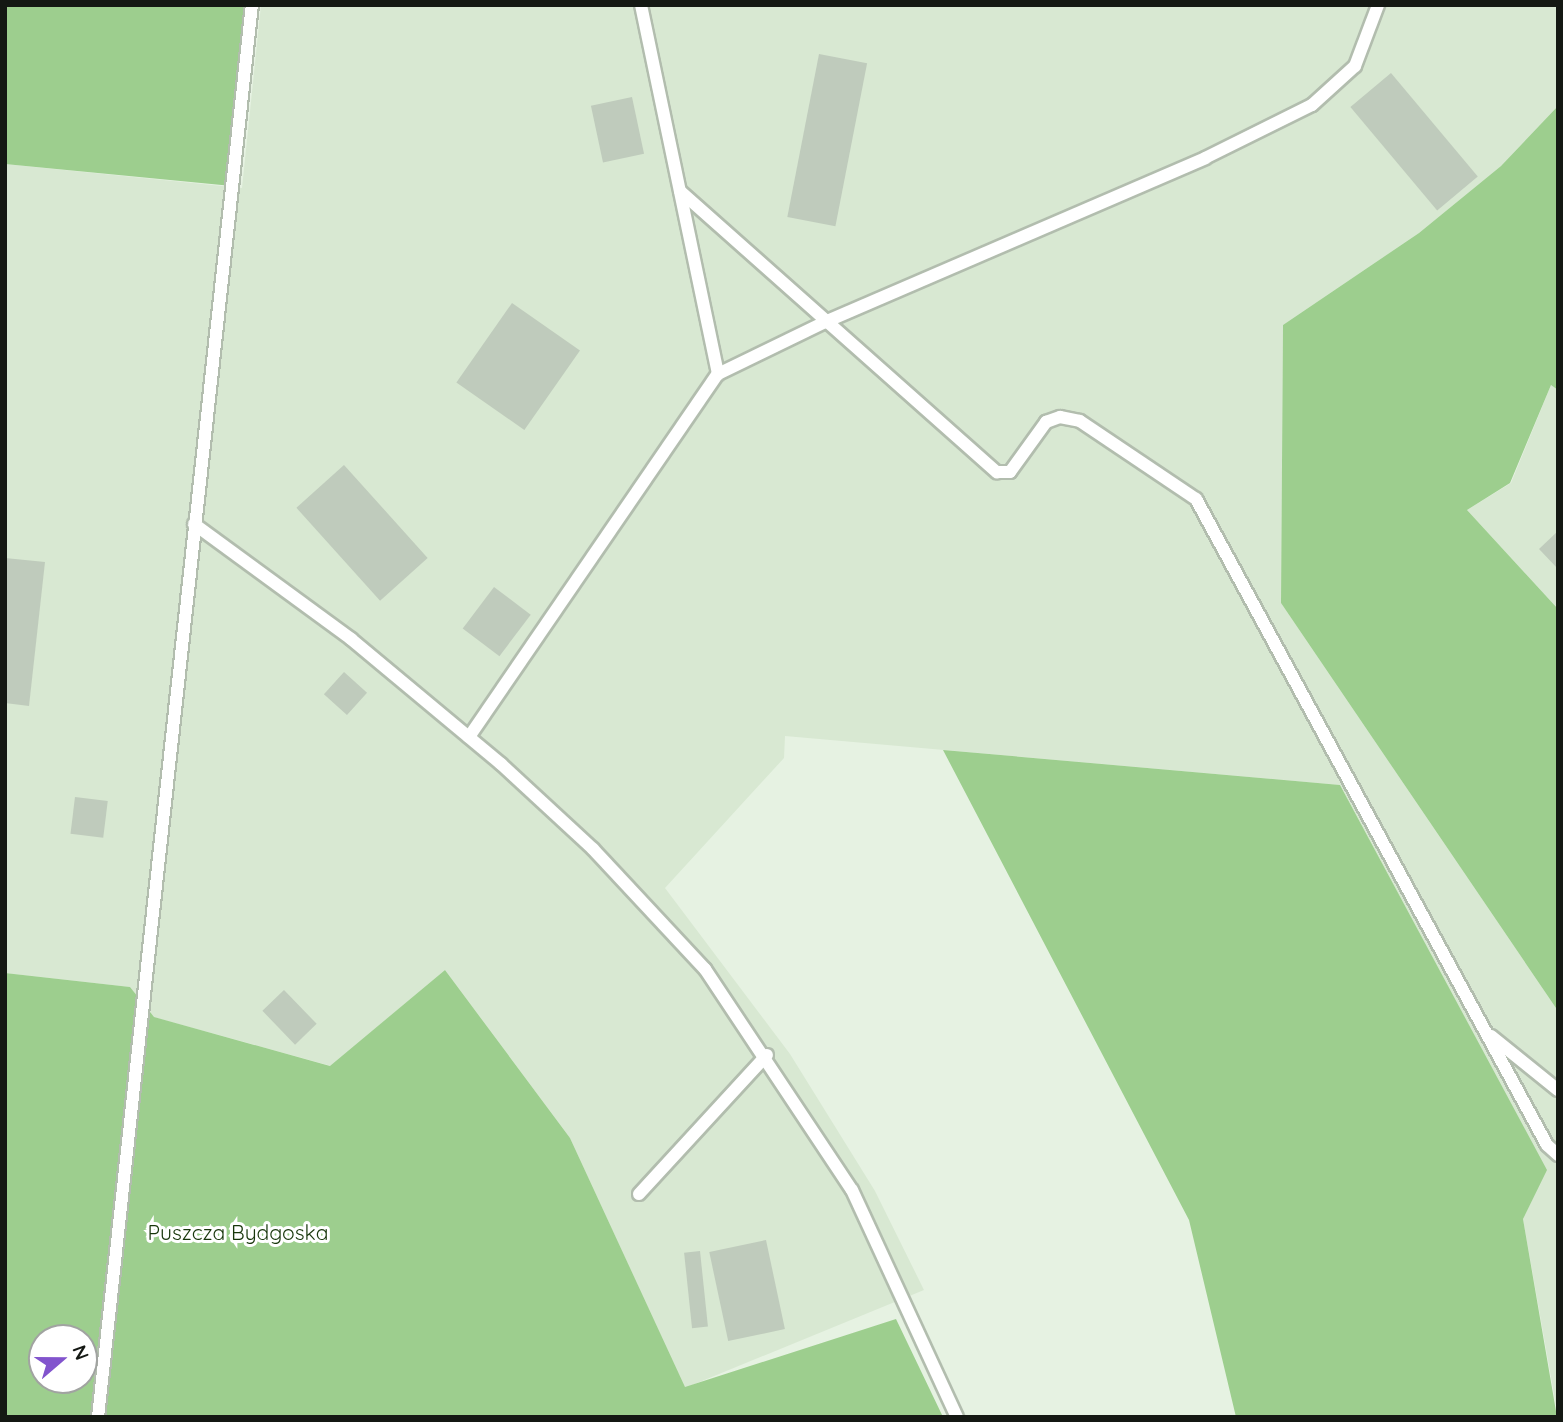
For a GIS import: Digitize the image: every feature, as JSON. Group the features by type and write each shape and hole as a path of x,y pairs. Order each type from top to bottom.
{"lane":[{"path":"98,1417 252,5"},
{"path":"641,5 718,374"},
{"path":"469,737 718,374 825,322 1205,158 1312,105 1355,66 1378,5"},
{"path":"680,191 997,472 1010,472 1046,422 1060,417 1080,421 1196,499 1547,1145 1558,1155"},
{"path":"194,524 351,639 469,737 593,849 705,969 767,1055 852,1190 957,1417"},
{"path":"1485,1031 1558,1090"},
{"path":"639,1194 767,1055"}],"shaded area":[{"path":"261,5 1558,5 1558,106 1501,166 1419,233 1283,325 1281,603 1558,1011 1558,1417 1523,1219 1546,1170 1340,785 785,736 784,758 665,888 790,1054 875,1191 924,1290 685,1388 570,1138 445,970 331,1066 153,1017 130,987 5,973 5,164 242,188"},
{"path":"1551,385 1558,390 1558,609 1467,510 1511,483"}],"green space":[{"path":"5,5 252,5 232,186 5,164"},
{"path":"1558,106 1558,390 1551,385 1510,483 1467,510 1558,609 1558,1011 1281,603 1283,325 1419,233 1501,166"},
{"path":"943,750 1340,785 1547,1170 1523,1219 1557,1417 1236,1417 1189,1220"},
{"name":"Puszcza Bydgoska","path":"445,970 570,1138 685,1387 896,1319 943,1417 5,1417 5,973 130,987 154,1017 330,1066"}],"building":[{"path":"819,54 867,63 835,226 787,217"},
{"path":"1391,73 1478,176 1437,210 1350,107"},
{"path":"632,97 644,154 603,162 591,106"},
{"path":"512,303 580,351 524,430 456,382"},
{"path":"344,465 428,558 380,601 296,508"},
{"path":"1558,531 1558,569 1539,549"},
{"path":"5,558 45,562 29,706 5,703"},
{"path":"494,587 531,615 499,656 463,629"},
{"path":"344,672 367,693 347,715 324,694"},
{"path":"75,797 108,801 103,838 70,834"},
{"path":"284,990 317,1024 295,1045 262,1011"},
{"path":"766,1240 785,1329 728,1341 709,1252"},
{"path":"700,1251 708,1327 692,1328 684,1253"}]}
